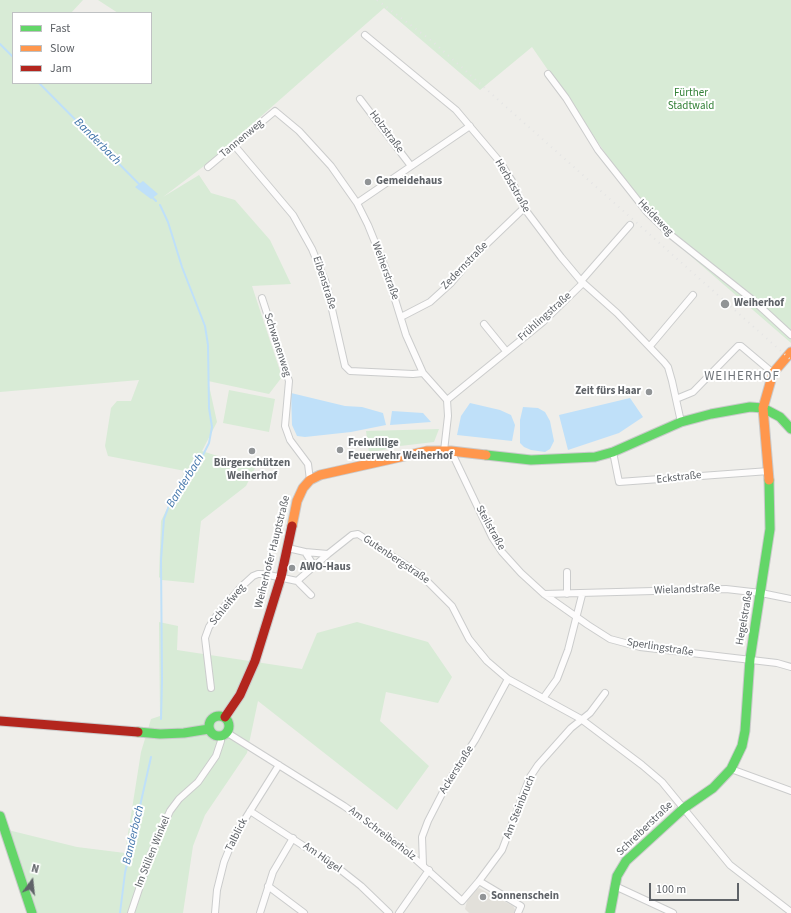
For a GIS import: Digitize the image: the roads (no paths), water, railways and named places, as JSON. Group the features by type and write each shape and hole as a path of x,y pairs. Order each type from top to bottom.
{"street":[{"name":"Herbststraße","path":"365,35 454,108 500,162 512,181 524,208 540,232 582,282 617,313 650,346 668,367 682,422"},
{"name":"Heideweg","path":"548,74 566,98 598,150 647,212 672,236 754,301 791,335"},
{"name":"Holzstraße","path":"360,99 412,166"},
{"name":"Tannenweg","path":"208,168 275,112"},
{"name":"Weiherstraße","path":"275,112 307,139 331,166 357,203 379,254 406,335 423,372 447,400"},
{"path":"357,203 470,126"},
{"name":"Eibenstraße","path":"234,145 293,215 312,249 326,283 345,366 350,371 412,374 423,372"},
{"name":"Zedernstraße","path":"401,317 415,312 430,302 451,283 473,257 524,208"},
{"name":"Frühlingstraße","path":"447,400 543,322 582,282 630,226"},
{"path":"650,346 693,295"},
{"name":"Schwanenweg","path":"262,298 289,381 285,426 290,440 308,464 310,480"},
{"path":"484,324 506,351"},
{"path":"676,399 693,392 738,346 741,346 773,373 791,352"},
{"name":"Hegelstraße","path":"684,808 713,788 731,769 742,746 745,731 750,659 770,529 764,408 773,373"},
{"path":"447,400 447,451"},
{"path":"310,480 320,475 426,451 447,451 531,460 595,457 613,452 658,431 682,422 750,406 764,408 780,417 791,429"},
{"name":"Steilstraße","path":"447,451 492,537 502,552 520,573 544,594 576,617"},
{"name":"Eckstraße","path":"613,452 618,482 768,472"},
{"name":"Weiherhofer Hauptstraße","path":"209,729 209,722 213,718 219,716 224,717 240,695 255,661 281,577 297,501 303,488 310,480"},
{"name":"Gutenbergstraße","path":"328,554 352,535 358,534 420,574 452,606 469,639 483,656 508,679 544,697 581,719 608,738 662,782 730,865 791,912"},
{"path":"288,548 305,552 328,554"},
{"path":"305,552 314,566"},
{"path":"297,581 328,554"},
{"path":"567,572 567,594"},
{"name":"Schleifweg","path":"211,688 206,638 209,627 241,587 253,576 258,574 281,577"},
{"path":"281,577 297,581 311,595"},
{"name":"Wielandstraße","path":"544,594 582,595 726,589 761,593 791,599"},
{"path":"544,697 557,679 568,650 582,595"},
{"name":"Sperlingstraße","path":"576,617 610,639 640,647 750,659 777,663 791,667"},
{"name":"Ackerstraße","path":"423,865 422,837 428,821 447,784 475,740 508,679"},
{"path":"581,719 590,713 605,693"},
{"path":"0,721 160,734 184,733 209,729 212,733 224,734 229,724 224,717"},
{"name":"Am Steinbruch","path":"479,881 502,850 530,777 551,750 581,719"},
{"name":"Am Schreiberholz","path":"224,734 278,765 344,806 403,848 462,900 479,881"},
{"name":"Im Stillen Winkel","path":"131,913 150,856 170,811 179,799 198,782 216,756 224,734"},
{"name":"Talblick","path":"215,913 217,890 224,862 235,835 278,765"},
{"path":"731,769 791,791"},
{"name":"Schreiberstraße","path":"610,913 617,876 626,861 684,808"},
{"name":"Am Hügel","path":"250,811 293,838 361,886 389,913"},
{"path":"0,816 14,863 32,913"},
{"path":"260,913 268,886 278,862 293,838"},
{"path":"399,913 429,870"},
{"path":"479,881 521,906 518,913"},
{"path":"268,886 304,913"},
{"path":"615,886 672,913"}],"water":[{"path":"143,181 158,194 151,199 135,187"},
{"path":"291,393 345,406 362,407 383,413 386,425 351,432 305,437 297,436 292,425"},
{"path":"630,398 643,417 619,433 568,450 559,415"},
{"path":"470,403 500,410 511,415 515,425 512,441 457,435 461,416"},
{"path":"523,407 538,408 545,412 550,421 554,441 550,449 545,452 531,450 524,447 520,443 520,420"},
{"path":"392,411 423,413 431,422 390,425"}],"waterway":[{"name":"Banderbach","path":"0,44 12,56"},
{"name":"Banderbach","path":"40,84 141,186"},
{"name":"Banderbach","path":"152,197 156,201"},
{"name":"Banderbach","path":"160,205 168,222 182,267 205,326 208,345 209,408 212,427 209,443 201,459 170,503 164,519 161,560 161,719"},
{"name":"Banderbach","path":"120,913 125,873 151,757"}],"railway":[{"path":"377,0 432,41 791,360"}],"place":[{"name":"Gemeidehaus","path":"368,182"},
{"name":"Weiherhof","path":"725,304"},
{"name":"Zeit fürs Haar","path":"649,392"},
{"name":"Freiwillige Feuerwehr Weiherhof","path":"340,450"},
{"name":"Bürgerschützen Weiherhof","path":"252,451"},
{"name":"AWO-Haus","path":"292,568"},
{"name":"Sonnenschein","path":"483,897"}],"district":[{"name":"WEIHERHOF","path":"742,377"}],"park label":[{"name":"Fürther Stadtwald","path":"691,100"}]}
